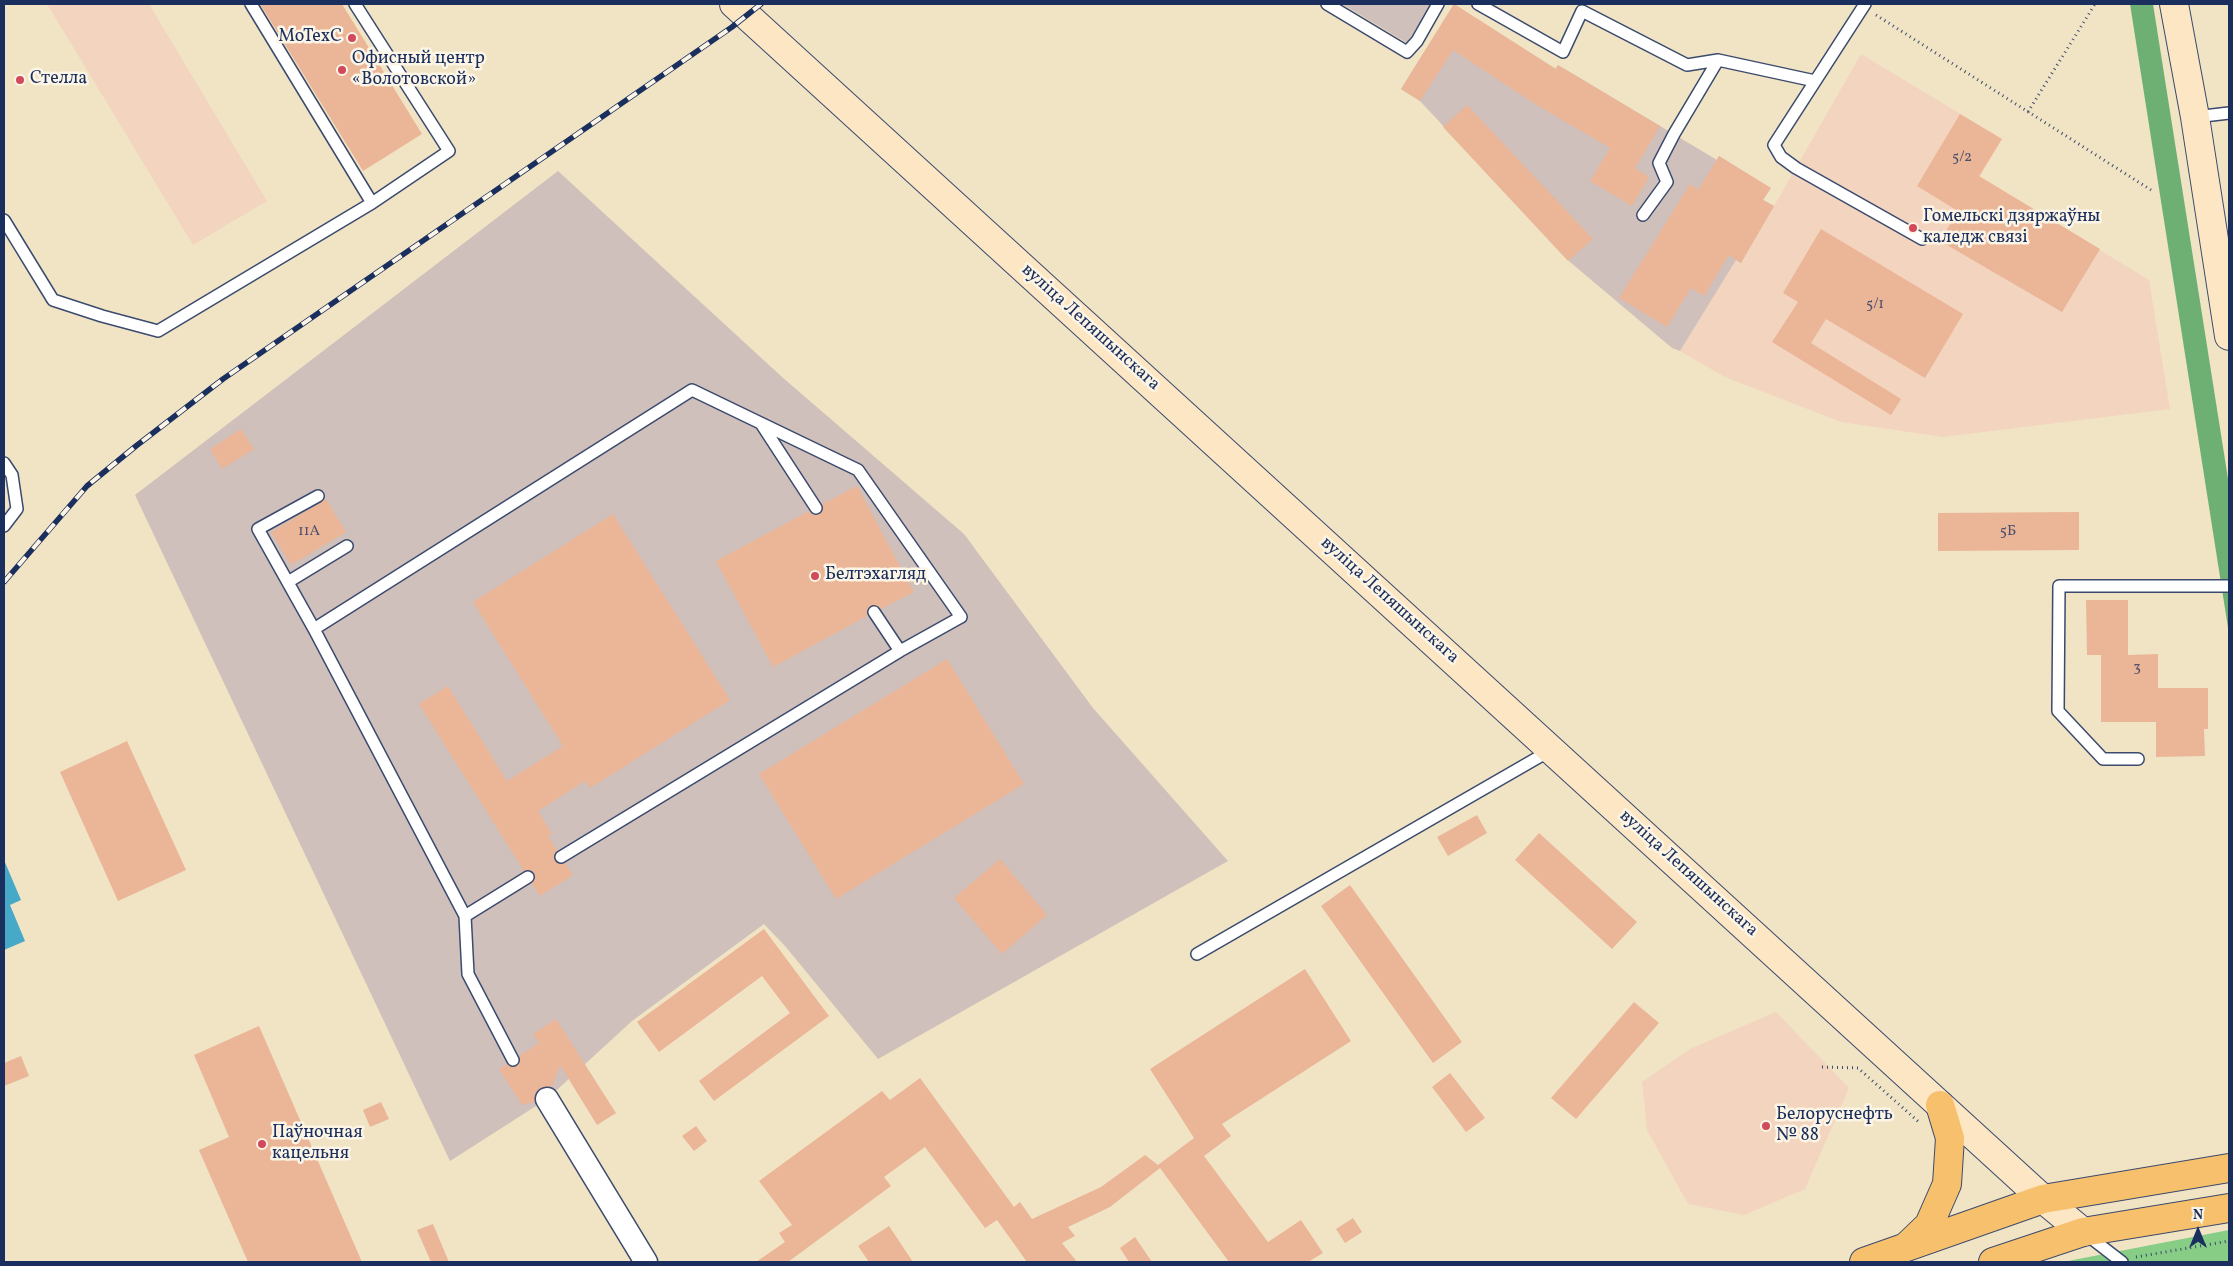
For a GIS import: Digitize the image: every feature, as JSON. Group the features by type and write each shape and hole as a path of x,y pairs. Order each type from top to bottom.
{"main road":[{"name":"вуліца Лепяшынскага","path":"734,4 1553,749 2043,1199 2083,1232"},
{"path":"2174,4 2195,117 2229,336"},
{"path":"1904,1248 1929,1225 1947,1184 1950,1138 1940,1104"},
{"path":"1864,1262 2043,1199 2229,1168"},
{"path":"1994,1262 2083,1232 2229,1208"}],"street":[{"path":"547,1099 646,1262"}],"lane":[{"path":"251,4 372,203"},
{"path":"4,220 53,300 158,331 372,203 449,152 355,4"},
{"path":"1327,4 1407,52 1417,41 1438,4"},
{"path":"1478,4 1563,52 1582,11 1687,65 1718,60 1815,81"},
{"path":"1864,5 1774,145 1781,157 1796,168 1922,240"},
{"path":"1643,215 1667,182 1659,163 1718,60"},
{"path":"2195,117 2229,113"},
{"path":"314,629 692,390 858,470 961,617 900,650 561,857"},
{"path":"761,424 816,508"},
{"path":"4,463 12,475 16,509 4,526"},
{"path":"318,496 258,529 314,629 465,916 468,974 513,1060"},
{"path":"288,582 347,546"},
{"path":"2138,759 2103,759 2058,710 2059,586 2229,586"},
{"path":"874,612 900,650"},
{"path":"1197,954 1553,749"},
{"path":"465,916 528,877"},
{"path":"2083,1232 2125,1260"}],"path":[{"path":"2028,112 2095,4"},
{"path":"1864,5 2151,190"},
{"path":"1822,1067 1858,1068 1924,1127"},
{"path":"2125,1260 2229,1241"}],"shaded area":[{"path":"47,4 149,4 267,201 193,245"},
{"path":"1342,4 1432,4 1407,43"},
{"path":"1454,4 1555,69 1558,65 1717,160 1719,156 1770,188 1763,200 1774,206 1741,263 1736,260 1680,351 1672,348 1570,262 1420,101 1401,89"},
{"name":"Гомельскі дзяржаўны каледж связі","path":"1861,54 2002,139 1980,177 2149,280 2170,409 1943,437 1841,422 1725,377 1680,351 1736,259 1742,262"},
{"path":"558,171 782,377 964,534 1093,708 1228,861 878,1059 785,946 764,924 632,1021 547,1099 450,1161 135,495"},
{"path":"1776,1012 1849,1088 1805,1189 1744,1215 1688,1204 1647,1130 1642,1082 1690,1049"}],"green space":[{"path":"2130,4 2153,4 2229,485 2229,634"},
{"path":"2229,1230 2229,1262 2066,1262 2073,1260"}],"water":[{"path":"4,860 21,900 10,905 25,941 4,950"}],"building":[{"name":"Офисный центр «Волотовской»","path":"260,4 342,4 422,134 363,171"},
{"path":"1454,4 1556,69 1558,65 1660,126 1635,168 1649,177 1632,206 1590,181 1610,148 1535,104 1453,50 1420,101 1401,89"},
{"path":"1467,105 1593,239 1568,261 1443,127"},
{"path":"1960,114 2002,139 1979,176 2100,249 2062,312 1940,241 1958,211 1917,186"},
{"path":"1719,156 1771,188 1763,200 1774,206 1741,263 1729,255 1704,296 1691,288 1667,327 1619,298 1690,184 1698,190"},
{"path":"1821,229 1963,314 1925,378 1826,319 1811,343 1901,399 1891,415 1772,342 1798,302 1783,293"},
{"path":"241,429 254,449 222,469 210,449"},
{"name":"Белтэхагляд","path":"857,486 914,592 881,609 877,605 870,606 867,609 867,616 773,667 716,561 809,511 813,515 820,514 823,511 822,504"},
{"path":"326,499 346,532 291,565 271,532"},
{"path":"2079,512 2079,550 1938,551 1938,513"},
{"path":"613,514 730,700 590,788 585,781 538,811 552,834 548,836 557,850 554,854 554,860 561,864 565,863 573,875 540,896 532,884 535,877 534,873 528,870 524,871 419,704 448,686 507,781 563,746 473,602"},
{"path":"2086,600 2128,600 2128,655 2158,654 2158,688 2208,688 2208,729 2204,729 2205,756 2156,757 2156,722 2101,722 2101,655 2087,655"},
{"path":"947,659 1024,784 836,899 759,774"},
{"path":"127,741 186,870 118,901 60,772"},
{"path":"1477,815 1487,833 1448,856 1437,837"},
{"path":"1539,833 1637,922 1612,949 1515,860"},
{"path":"1000,859 1047,915 1002,954 954,898"},
{"path":"1350,885 1462,1042 1433,1063 1321,906"},
{"path":"764,929 829,1016 714,1101 699,1081 790,1013 762,976 659,1052 637,1022"},
{"path":"1305,969 1351,1041 1222,1124 1231,1136 1204,1156 1268,1242 1301,1220 1323,1253 1308,1262 1229,1262 1160,1168 1110,1207 1068,1227 1075,1236 1062,1243 1077,1262 1027,1262 997,1220 985,1228 925,1147 884,1177 891,1186 788,1262 756,1262 785,1242 779,1233 792,1225 759,1181 882,1091 890,1100 920,1078 1014,1207 1020,1202 1032,1219 1101,1187 1145,1155 1158,1165 1194,1138 1150,1069"},
{"path":"1634,1002 1659,1023 1576,1119 1551,1098"},
{"path":"556,1019 616,1113 597,1125 560,1065 552,1087 541,1088 535,1093 535,1102 522,1105 499,1069 507,1064 512,1067 517,1066 520,1061 519,1056 539,1043 533,1034"},
{"name":"Паўночная кацельня","path":"259,1026 362,1262 248,1262 199,1150 229,1137 194,1055"},
{"path":"21,1056 29,1076 4,1086 4,1063"},
{"path":"1450,1073 1485,1118 1466,1132 1432,1087"},
{"path":"381,1102 389,1119 370,1127 363,1110"},
{"path":"696,1126 707,1141 694,1151 682,1136"},
{"path":"1353,1218 1362,1232 1345,1243 1336,1229"},
{"path":"433,1224 449,1262 431,1262 417,1230"},
{"path":"889,1226 913,1262 869,1262 858,1246"},
{"path":"1135,1237 1152,1262 1129,1262 1120,1248"}],"railway":[{"path":"4,582 87,486 223,379 732,27 761,4"}],"place":[{"name":"MoTexC","path":"352,38"},
{"name":"Офисный центр «Волотовской»","path":"342,70"},
{"name":"Стелла","path":"20,80"},
{"name":"Гомельскі дзяржаўны каледж связі","path":"1913,228"},
{"name":"Белтэхагляд","path":"815,576"},
{"name":"Белоруснефть № 88","path":"1766,1126"},
{"name":"Паўночная кацельня","path":"262,1144"}]}
